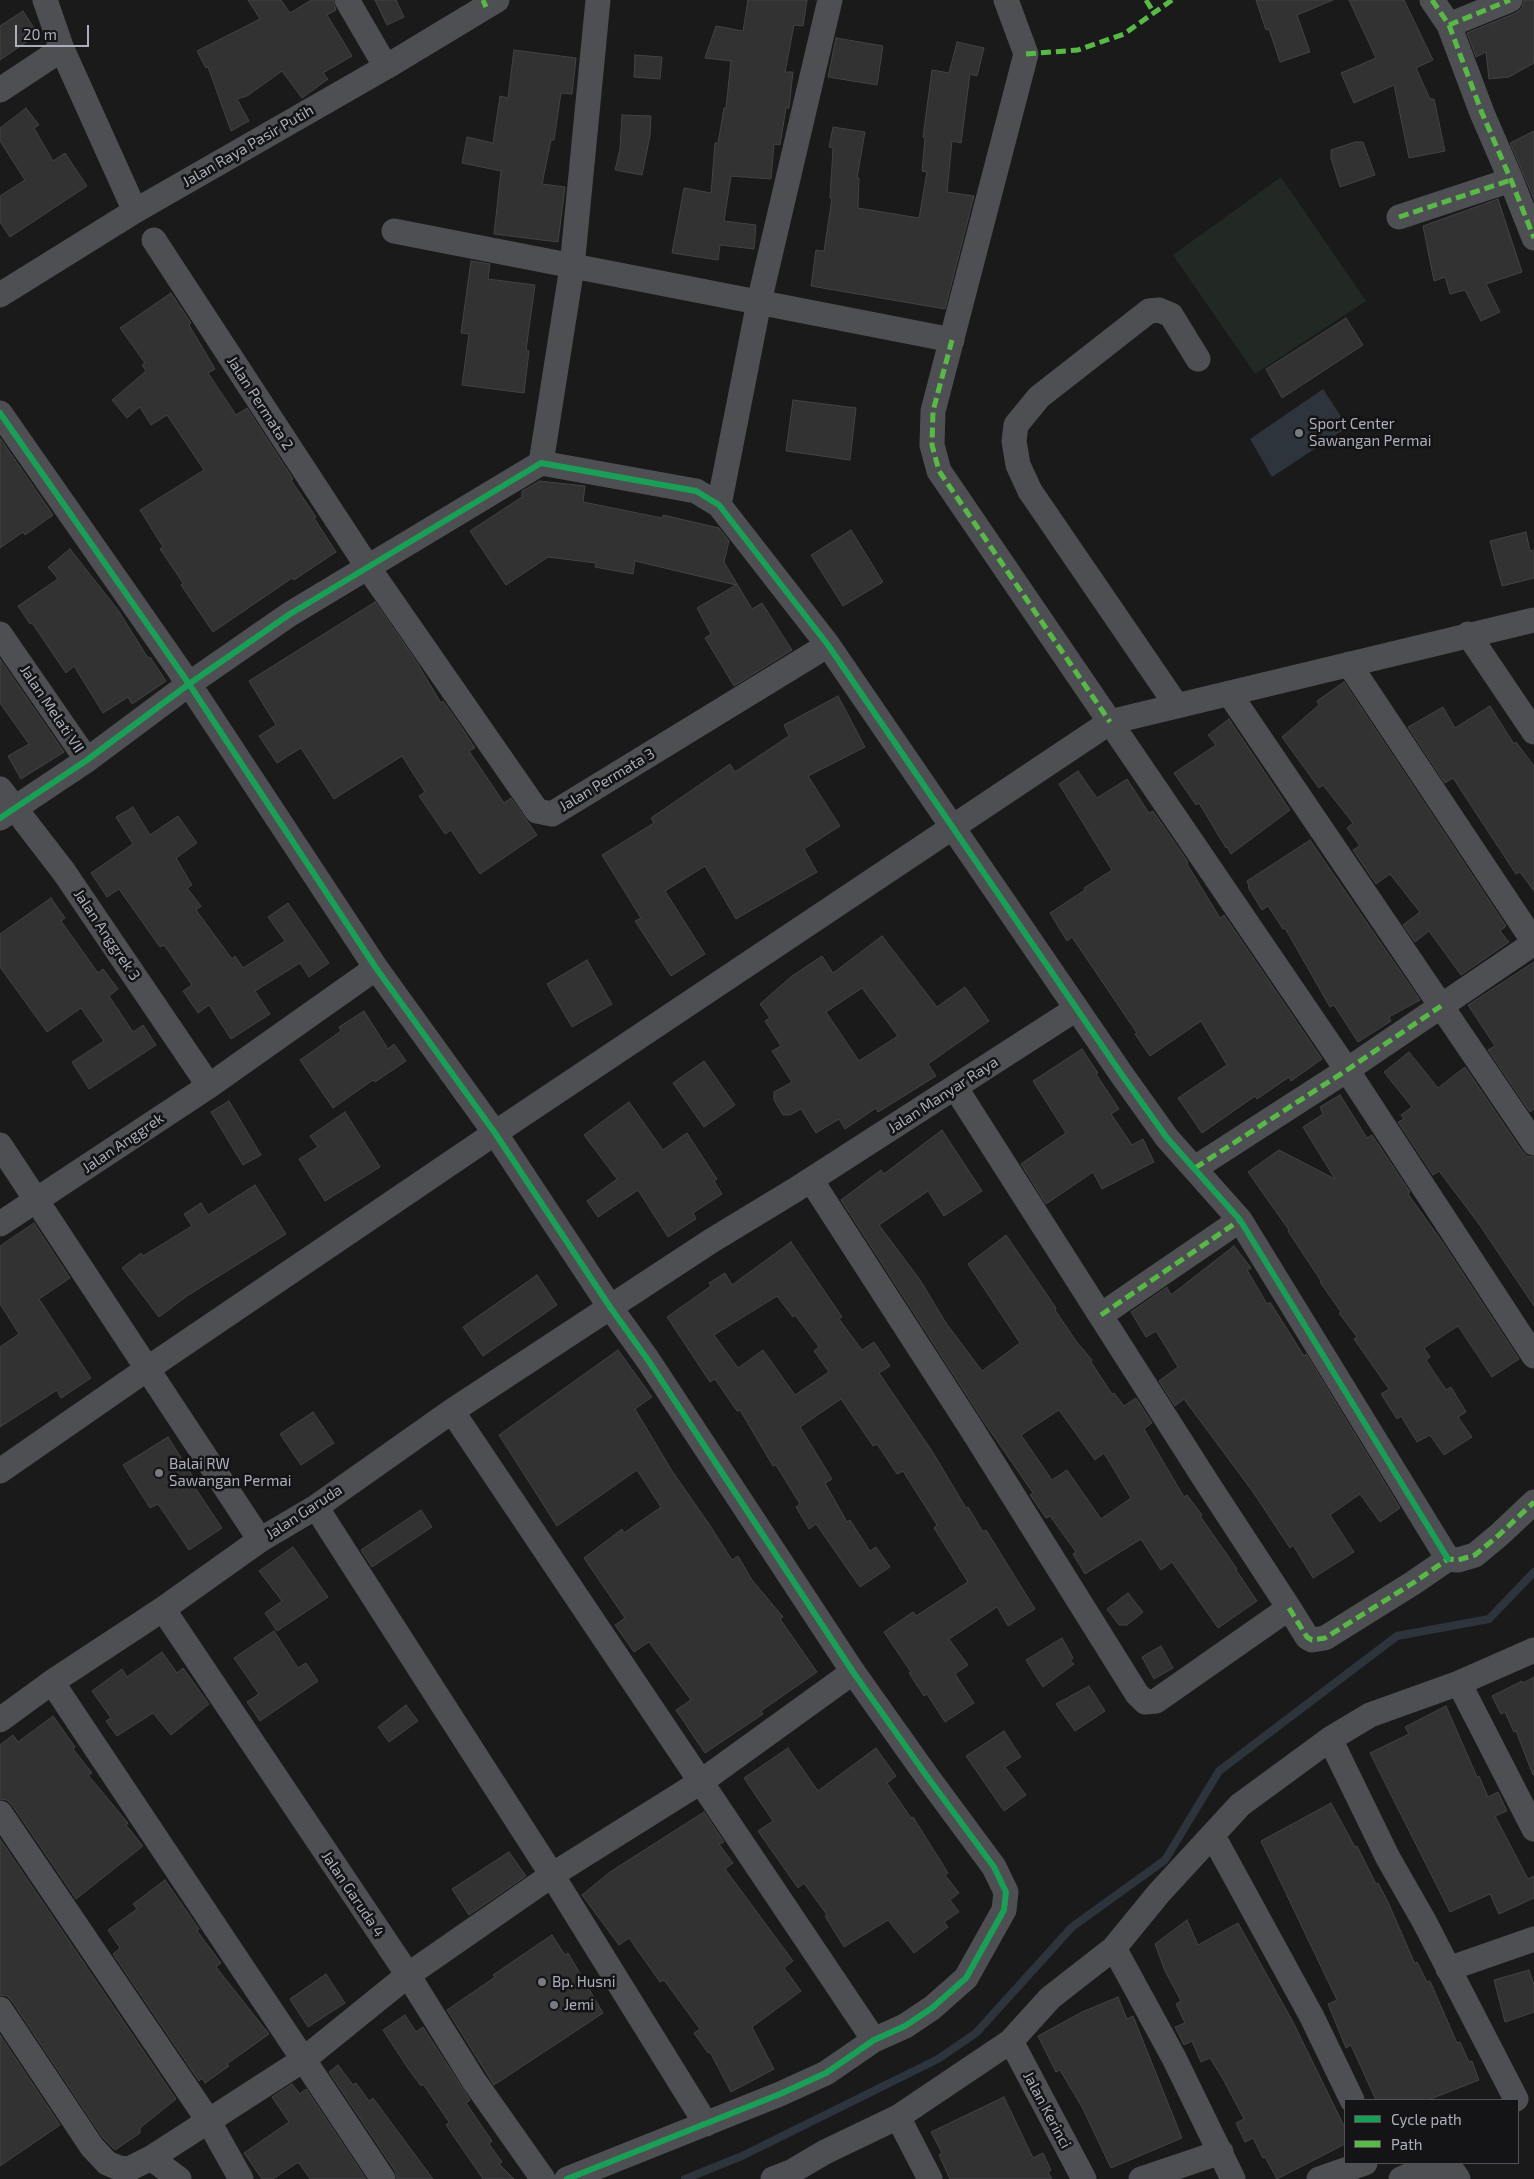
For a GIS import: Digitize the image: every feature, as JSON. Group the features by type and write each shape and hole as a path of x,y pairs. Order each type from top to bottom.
{"street":[{"path":"45,0 62,48 135,211"},
{"path":"347,0 386,67"},
{"path":"541,463 572,267 598,0"},
{"path":"719,505 759,302 830,0"},
{"path":"1006,0 1026,54 933,411 932,445 939,470 1347,1070 1534,1356"},
{"path":"1432,0 1449,26 1482,113 1534,238"},
{"path":"1449,26 1510,0"},
{"name":"Jalan Raya Pasir Putih","path":"0,294 135,211 386,67 489,2"},
{"path":"0,90 62,48"},
{"path":"1399,217 1511,180"},
{"path":"394,231 952,340"},
{"name":"Jalan Permata 2","path":"154,240 367,566"},
{"path":"1177,706 1030,491 1018,465 1014,441 1016,425 1039,397 1149,311 1159,310 1171,315 1198,359"},
{"path":"1,419 189,684 376,968 495,1133 610,1307 648,1360 854,1672 926,1776 994,1867 1006,1892 1004,1910 966,1978 932,2008 905,2026 874,2040 826,2073 780,2094 567,2179"},
{"path":"7,813 86,760 189,684 290,614 541,463 696,491 719,505 828,645 1167,1138 1240,1220 1448,1559"},
{"name":"Jalan Permata 3","path":"367,566 537,811 552,814 828,645"},
{"path":"0,1471 147,1368 495,1133 1110,722 1468,634 1534,620"},
{"name":"Jalan Melati VII","path":"0,634 86,760"},
{"path":"1468,634 1534,732"},
{"path":"1195,1168 1347,1070 1534,943 1349,664"},
{"path":"1229,693 1534,1143"},
{"name":"Jalan Anggrek 3","path":"0,789 7,813 31,826 209,1086"},
{"name":"Jalan Anggrek","path":"0,1224 209,1086 376,968"},
{"name":"Jalan Manyar Raya","path":"610,1307 711,1241 955,1088 1076,1008"},
{"path":"955,1088 1307,1637 1312,1640 1319,1640 1405,1588 1448,1559 1458,1560 1475,1555 1500,1535 1534,1502"},
{"path":"0,1145 38,1200 260,1540"},
{"path":"810,1180 971,1428 1137,1694 1145,1702 1156,1701 1289,1608"},
{"path":"1101,1314 1240,1220"},
{"name":"Jalan Garuda","path":"0,1720 52,1682 163,1609 260,1540 316,1507 452,1411 610,1307"},
{"path":"452,1411 874,2040"},
{"path":"316,1507 552,1875 706,2124"},
{"name":"Jalan Garuda 4","path":"163,1609 408,1975 474,2081 543,2179"},
{"path":"786,2177 825,2152 898,2118 1010,2041 1050,1998 1114,1948 1159,1893 1240,1805 1330,1739 1370,1715 1459,1683 1534,1650"},
{"path":"0,2009 92,2147 107,2162 119,2168 128,2169 151,2158 303,2060 408,1975 552,1875 702,1782 854,1672"},
{"path":"52,1682 383,2179"},
{"path":"1459,1683 1534,1829"},
{"path":"1330,1739 1388,1858 1521,2098"},
{"path":"0,1814 208,2120 240,2179"},
{"path":"1213,1836 1312,2017 1352,2099"},
{"path":"1448,1969 1534,1938"},
{"path":"1114,1948 1174,2058 1233,2179"},
{"name":"Jalan Kerinci","path":"1010,2041 1084,2179"},
{"path":"898,2118 930,2179"},
{"path":"1141,2179 1221,2152"},
{"path":"151,2158 179,2179"},
{"path":"1319,2179 1363,2164"},
{"path":"1401,2179 1426,2168 1439,2167 1454,2173 1458,2179"}],"shaded area":[{"path":"1281,177 1366,301 1255,374 1173,255"},
{"name":"Sport Center Sawangan Permai","path":"1323,389 1348,427 1272,477 1250,439"}],"building":[{"path":"248,0 281,0 290,13 311,0 333,0 336,10 327,15 352,56 323,73 328,79 302,98 282,71 247,96 237,99 249,121 231,131 208,67 206,68 197,51 260,19"},
{"path":"375,0 396,0 404,17 387,25"},
{"path":"748,0 807,0 803,26 794,25 785,72 793,72 789,108 786,108 780,145 774,144 771,179 731,176 724,221 756,225 754,249 720,245 718,260 672,253 684,188 711,193 715,143 718,143 724,108 726,108 731,61 705,58 716,26 743,31"},
{"path":"1256,0 1333,0 1297,15 1310,52 1280,62 1269,29 1266,30"},
{"path":"1349,0 1404,0 1433,60 1416,68 1430,99 1434,99 1445,151 1409,158 1394,85 1354,103 1341,73 1376,58"},
{"path":"1524,0 1534,0 1534,63 1509,77 1489,79 1486,52 1476,57 1467,33 1516,13 1522,8"},
{"path":"23,11 38,34 0,60 0,26"},
{"path":"836,38 883,46 877,85 828,77"},
{"path":"957,42 984,48 977,76 970,74 961,143 952,141 947,192 974,196 945,309 811,286 816,250 824,251 832,198 830,198 833,148 829,147 833,127 865,132 857,178 859,178 858,208 919,218 927,172 922,171 925,138 923,137 932,70 949,73"},
{"path":"514,50 576,58 572,94 561,93 554,140 551,140 542,184 565,187 558,242 494,234 501,171 462,163 467,137 493,143 500,96 508,98"},
{"path":"635,55 662,57 660,79 634,77"},
{"path":"26,108 39,125 34,128 53,161 65,153 87,186 10,237 0,222 0,196 25,180 0,141 0,128"},
{"path":"622,115 651,116 650,136 642,175 615,170 620,149"},
{"path":"1534,131 1534,199 1510,143"},
{"path":"1355,142 1363,142 1375,175 1340,187 1331,158 1331,150"},
{"path":"1498,199 1522,272 1486,284 1500,312 1481,321 1465,290 1450,294 1445,277 1434,281 1423,226"},
{"path":"471,261 490,264 488,279 535,285 526,350 529,351 524,393 462,385 469,334 461,333"},
{"path":"171,293 191,323 189,325 215,369 208,373 236,415 247,408 293,479 291,480 316,517 314,518 336,552 294,580 292,578 213,632 181,585 183,583 160,549 163,547 140,510 204,470 167,415 151,425 140,407 127,418 112,400 146,371 142,365 145,363 120,328"},
{"path":"1346,318 1363,345 1282,398 1266,369"},
{"path":"793,400 856,408 850,460 786,451"},
{"path":"0,438 53,515 25,535 23,532 0,548"},
{"path":"540,481 585,486 583,502 662,518 663,515 719,528 729,541 724,562 752,609 762,603 792,650 734,686 705,638 711,634 697,608 736,585 635,561 633,574 595,567 596,563 548,557 506,585 470,531 522,497 522,491"},
{"path":"851,530 883,582 843,606 811,555"},
{"path":"1526,532 1530,551 1534,550 1534,578 1502,586 1490,541"},
{"path":"70,549 118,610 148,658 150,657 166,681 132,704 128,697 103,713 74,666 66,673 18,606 58,579 48,567"},
{"path":"375,602 416,661 441,703 443,701 475,748 469,751 504,803 511,798 537,835 480,874 451,830 445,834 419,796 425,792 402,756 334,799 301,748 277,763 259,736 276,725 249,681"},
{"path":"0,659 64,752 21,779 8,756 29,744 0,703"},
{"path":"1344,682 1506,926 1500,931 1509,942 1461,975 1429,931 1415,942 1403,925 1420,912 1390,874 1376,884 1353,850 1360,846 1347,828 1353,823 1323,785 1319,788 1282,737 1319,705 1317,701"},
{"path":"838,696 865,747 808,776 840,826 804,849 817,872 736,919 705,866 665,891 705,954 671,976 635,921 641,918 602,855 654,823 651,818 730,764 735,772 789,736 784,725"},
{"path":"1490,706 1514,744 1516,742 1534,766 1534,891 1520,872 1516,874 1453,778 1445,783 1408,727 1443,707 1455,728"},
{"path":"1229,719 1290,810 1231,854 1199,803 1196,805 1174,773 1216,745 1208,735"},
{"path":"1078,771 1097,798 1127,779 1149,813 1153,811 1188,862 1187,864 1220,918 1224,915 1322,1059 1291,1081 1289,1077 1257,1099 1255,1096 1202,1133 1178,1098 1227,1065 1201,1021 1150,1056 1135,1034 1137,1033 1072,937 1067,941 1050,913 1112,870 1059,784"},
{"path":"133,807 150,835 178,816 197,843 176,858 192,885 187,888 201,906 196,910 232,959 235,956 243,968 285,941 268,917 288,903 329,963 309,977 300,963 255,991 270,1014 231,1039 209,1005 198,1013 183,991 192,985 164,945 160,947 119,889 107,897 91,873 133,844 116,817"},
{"path":"1310,840 1420,1000 1389,1017 1391,1021 1358,1042 1334,1005 1330,1007 1285,928 1283,929 1268,906 1262,910 1248,887 1247,881"},
{"path":"51,898 65,918 61,921 98,973 103,969 118,989 109,996 133,1032 143,1025 156,1045 89,1089 72,1062 104,1041 81,1008 47,1032 0,967 0,934"},
{"path":"882,936 937,1007 965,987 989,1021 928,1064 936,1076 878,1112 876,1108 845,1129 839,1119 816,1133 801,1109 790,1115 783,1115 774,1100 774,1092 792,1082 772,1051 781,1046 765,1021 770,1018 760,1004 792,976 822,956 833,973","holes":["862,988 898,1036 859,1061 826,1012"]},
{"path":"587,960 612,1004 572,1027 547,984"},
{"path":"1534,962 1534,1109 1530,1112 1488,1050 1495,1046 1468,1005"},
{"path":"364,1011 388,1049 394,1044 406,1061 375,1082 373,1080 333,1108 300,1060 341,1031 339,1027"},
{"path":"1082,1049 1119,1109 1111,1114 1132,1145 1143,1139 1154,1162 1102,1189 1093,1172 1046,1204 1021,1164 1066,1133 1033,1081"},
{"path":"1409,1052 1438,1088 1465,1067 1522,1151 1527,1156 1534,1157 1534,1306 1479,1224 1439,1171 1433,1175 1398,1122 1404,1119 1401,1115 1412,1107 1384,1072"},
{"path":"704,1061 735,1105 704,1127 673,1083"},
{"path":"1340,1095 1367,1138 1372,1135 1410,1192 1408,1194 1443,1243 1519,1359 1492,1377 1458,1326 1424,1348 1430,1357 1426,1360 1446,1390 1451,1387 1466,1412 1458,1417 1472,1437 1444,1455 1430,1435 1417,1442 1401,1416 1397,1419 1381,1394 1389,1389 1354,1339 1357,1337 1339,1313 1341,1312 1320,1282 1289,1230 1248,1172 1279,1150 1335,1179 1303,1127 1323,1114 1320,1107"},
{"path":"229,1101 261,1155 243,1165 211,1112"},
{"path":"629,1102 663,1150 687,1133 717,1179 714,1181 722,1194 693,1213 696,1219 668,1237 638,1190 598,1217 587,1201 617,1179 584,1135"},
{"path":"345,1112 380,1167 325,1201 299,1159 318,1147 310,1136"},
{"path":"942,1130 982,1191 944,1216 928,1191 879,1225 920,1280 946,1323 982,1371 1020,1343 968,1264 1006,1235 1076,1341 1092,1360 1091,1362 1112,1394 1114,1393 1124,1406 1136,1398 1152,1423 1144,1429 1184,1497 1187,1495 1202,1515 1200,1516 1257,1601 1218,1628 1172,1562 1161,1570 1141,1539 1085,1574 1073,1554 1076,1552 1050,1516 1046,1518 1030,1495 1033,1493 984,1422 841,1200 881,1170 884,1174","holes":["1059,1410 1095,1460 1104,1453 1131,1498 1101,1519 1067,1470 1052,1480 1021,1435"]},
{"path":"255,1185 286,1234 187,1296 159,1317 122,1268 141,1253 143,1256 192,1226 184,1214 201,1203 208,1215"},
{"path":"34,1223 70,1278 39,1299 91,1378 61,1398 57,1390 0,1427 0,1347 19,1334 0,1304 0,1246"},
{"path":"791,1242 842,1317 839,1319 862,1350 874,1342 890,1366 879,1373 932,1451 966,1508 968,1507 983,1532 986,1530 1035,1609 1008,1626 997,1607 949,1639 968,1665 955,1674 974,1703 945,1722 927,1694 924,1696 909,1673 911,1672 884,1632 913,1612 916,1616 968,1582 934,1528 937,1525 903,1471 897,1474 877,1444 873,1446 841,1399 800,1427 832,1479 825,1483 847,1522 850,1520 870,1551 876,1547 890,1567 860,1587 816,1524 809,1529 796,1507 800,1504 776,1465 773,1466 740,1410 737,1411 715,1379 710,1382 667,1317 711,1286 709,1283 725,1273 732,1285","holes":["777,1296 793,1317 795,1315 819,1347 814,1351 829,1372 795,1395 763,1350 738,1368 714,1335"]},
{"path":"1234,1246 1251,1268 1247,1270 1267,1304 1270,1302 1304,1356 1306,1354 1400,1508 1380,1522 1360,1494 1330,1515 1354,1552 1313,1578 1293,1545 1290,1548 1253,1492 1184,1399 1175,1406 1159,1381 1178,1367 1156,1331 1146,1337 1131,1312 1167,1287 1171,1295"},
{"path":"537,1275 557,1305 483,1356 463,1327"},
{"path":"618,1350 652,1397 635,1409 672,1471 732,1560 738,1556 752,1580 783,1617 780,1619 817,1672 761,1711 763,1714 705,1753 676,1710 691,1700 649,1642 634,1652 615,1625 625,1618 584,1558 622,1529 624,1533 661,1507 637,1470 557,1526 499,1435"},
{"path":"313,1412 334,1443 301,1465 280,1434"},
{"path":"168,1437 195,1480 192,1483 222,1528 189,1550 158,1504 150,1508 123,1465"},
{"path":"421,1510 432,1527 372,1567 361,1550"},
{"path":"293,1547 328,1597 277,1631 265,1613 282,1601 259,1571"},
{"path":"1128,1593 1143,1612 1127,1625 1119,1625 1107,1609"},
{"path":"274,1631 298,1668 306,1663 318,1681 260,1721 247,1702 259,1694 234,1658"},
{"path":"1062,1638 1073,1658 1070,1660 1074,1664 1043,1687 1026,1660"},
{"path":"1161,1646 1173,1668 1154,1679 1142,1657"},
{"path":"162,1652 177,1673 183,1668 209,1704 171,1735 153,1713 117,1736 106,1721 111,1718 92,1691 122,1669 127,1677"},
{"path":"1534,1677 1533,1775 1516,1731 1514,1732 1505,1712 1501,1714 1492,1696"},
{"path":"1089,1686 1105,1711 1075,1731 1056,1704"},
{"path":"406,1705 418,1721 389,1742 378,1727"},
{"path":"1446,1706 1477,1777 1479,1776 1488,1797 1498,1792 1507,1811 1495,1816 1528,1879 1534,1876 1534,1898 1499,1914 1490,1894 1450,1912 1370,1753 1409,1734 1405,1727"},
{"path":"53,1716 75,1747 73,1749 92,1773 88,1775 128,1823 126,1825 143,1846 76,1899 12,1805 7,1800 0,1799 0,1745 13,1735 18,1742"},
{"path":"1004,1731 1021,1757 1005,1767 1026,1795 1004,1811 966,1756"},
{"path":"788,1748 818,1791 876,1748 896,1776 887,1783 911,1818 913,1817 948,1873 945,1875 959,1893 950,1900 959,1912 944,1922 948,1927 914,1953 888,1920 844,1947 825,1916 827,1915 804,1883 798,1888 758,1831 773,1821 744,1778"},
{"path":"1331,1803 1355,1847 1357,1846 1376,1884 1378,1883 1415,1964 1417,1962 1427,1982 1430,1981 1457,2043 1460,2042 1469,2062 1472,2061 1479,2080 1431,2099 1376,2099 1351,2045 1346,2048 1328,2004 1337,2000 1261,1841"},
{"path":"704,1812 724,1842 719,1844 733,1863 725,1869 793,1961 784,1968 801,1991 752,2027 774,2069 731,2092 710,2052 708,2053 694,2033 700,2029 664,1980 660,1982 629,1938 619,1945 582,1895 610,1872"},
{"path":"0,1839 176,2099 140,2128 140,2133 115,2150 103,2138 12,2001 7,1996 0,1995"},
{"path":"509,1852 526,1876 469,1915 452,1889"},
{"path":"165,1880 199,1929 197,1931 221,1963 216,1967 269,2034 227,2064 229,2066 205,2083 202,2078 199,2081 113,1954 120,1948 108,1930 137,1909 133,1904"},
{"path":"1187,1920 1198,1945 1238,1923 1293,2022 1344,2126 1344,2145 1277,2179 1253,2138 1245,2142 1236,2123 1244,2119 1210,2058 1201,2062 1192,2041 1184,2045 1175,2027 1185,2023 1176,2004 1181,2001 1165,1971 1155,1944"},
{"path":"552,1935 565,1955 568,1953 603,2013 494,2085 447,2010 495,1977 493,1975"},
{"path":"1529,1970 1534,1985 1534,2012 1505,2022 1494,1980"},
{"path":"326,1974 345,2003 308,2027 290,1999"},
{"path":"1118,1997 1127,2019 1133,2016 1182,2138 1111,2168 1082,2107 1060,2070 1056,2072 1038,2036 1082,2012"},
{"path":"405,2015 416,2032 423,2027 470,2100 466,2103 492,2141 489,2144 502,2162 499,2164 514,2179 483,2179 446,2125 449,2122 423,2084 421,2086 407,2067 383,2030"},
{"path":"0,2035 60,2125 0,2166"},
{"path":"338,2065 353,2085 356,2083 369,2101 373,2098 433,2179 397,2179 395,2171 329,2072"},
{"path":"292,2084 300,2094 306,2089 366,2179 310,2179 299,2163 297,2163 273,2179 262,2179 244,2153 289,2122 272,2097"},
{"path":"1004,2097 1033,2158 1043,2153 1051,2170 1048,2172 1052,2179 950,2179 939,2155 942,2153 931,2132"}],"waterway":[{"path":"685,2179 742,2156 938,2059 976,2033 1072,1927 1165,1860 1219,1771 1397,1636 1489,1619 1534,1572"}],"marked path":[{"path":"483,0 486,7"},
{"path":"1146,0 1154,13"},
{"path":"1026,54 1078,50 1124,34 1172,0"},
{"path":"1432,0 1449,25 1510,0"},
{"path":"1449,25 1482,113 1534,238"},
{"path":"1399,217 1511,180"},
{"path":"952,340 933,411 932,445 939,471 1110,722"},
{"path":"1195,1168 1347,1070 1441,1006"},
{"path":"1101,1315 1240,1220"},
{"path":"1289,1608 1307,1637 1312,1640 1325,1638 1448,1559 1458,1560 1475,1555 1534,1502"}],"cycle path":[{"path":"0,413 189,684 376,968 495,1133 610,1307 648,1360 853,1672 994,1867 1006,1892 1004,1910 966,1978 932,2008 905,2026 874,2040 826,2073 780,2094 567,2179"},
{"path":"0,818 87,760 189,684 290,614 541,463 696,491 719,505 828,645 1167,1138 1240,1220 1448,1559"}],"place":[{"name":"Sport Center Sawangan Permai","path":"1299,433"},
{"name":"Balai RW Sawangan Permai","path":"159,1473"},
{"name":"Bp. Husni","path":"542,1982"},
{"name":"Jemi","path":"554,2005"}]}
